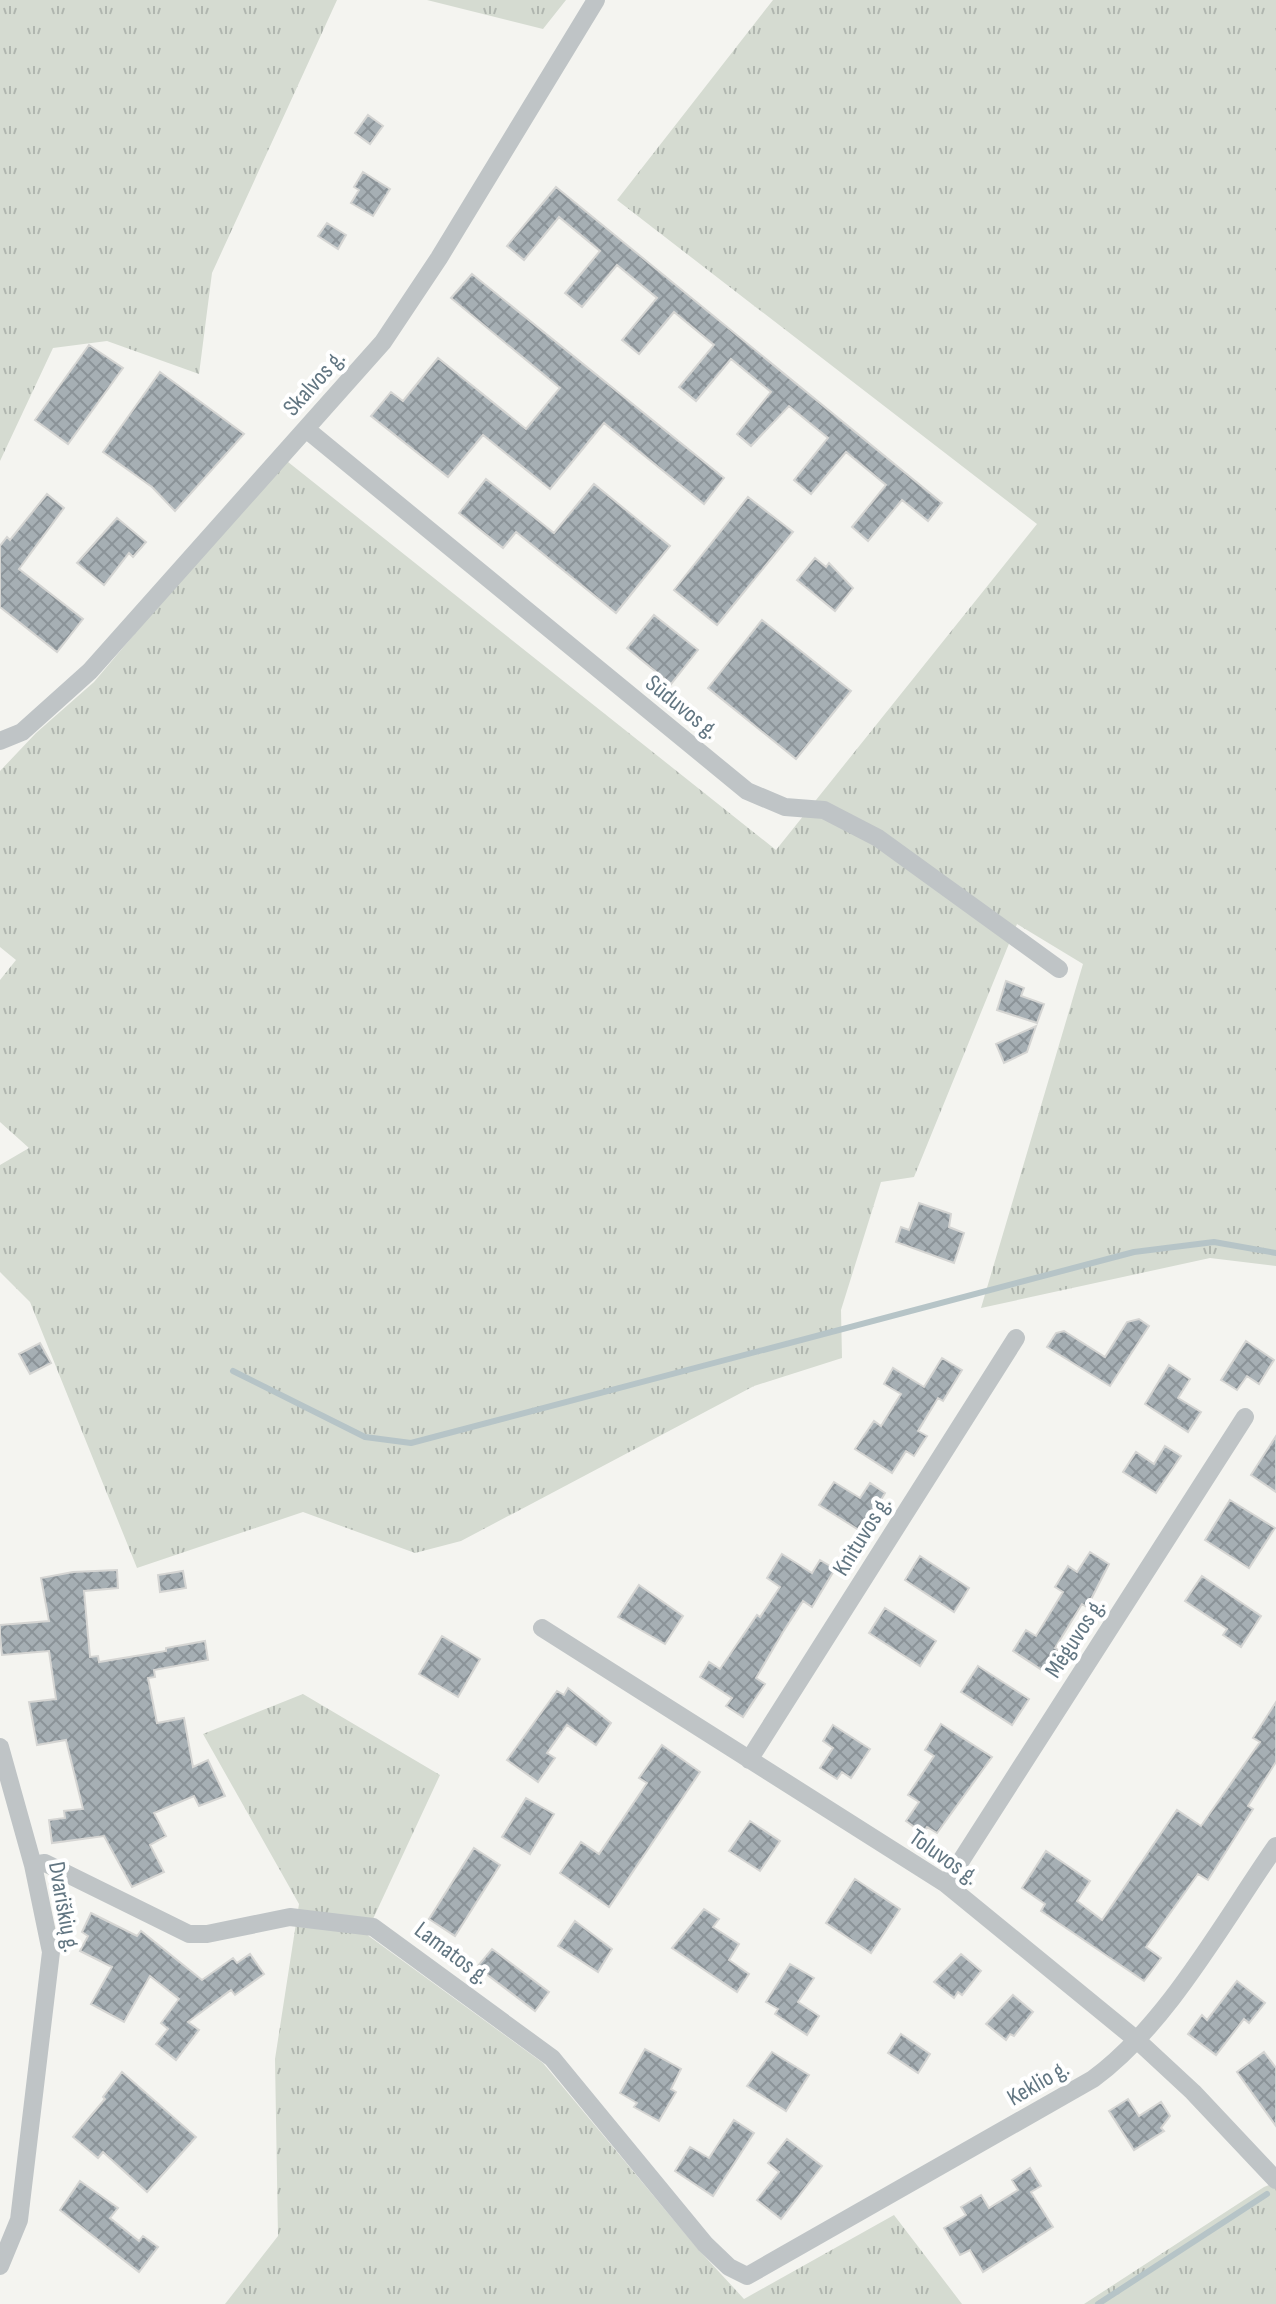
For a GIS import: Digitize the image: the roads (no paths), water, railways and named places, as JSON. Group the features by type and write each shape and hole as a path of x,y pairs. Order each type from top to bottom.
{"street":[{"name":"Skalvos g.","path":"0,741 22,732 90,671 390,331 439,258 596,0"},
{"name":"Sūduvos g.","path":"306,429 747,791 785,807 824,810 878,838 1059,969"},
{"name":"Knituvos g.","path":"749,1760 1016,1338"},
{"name":"Mėguvos g.","path":"946,1884 1245,1417"},
{"name":"Toluvos g.","path":"542,1628 946,1884 1138,2041 1193,2092 1276,2180"},
{"name":"Dvariškių g.","path":"0,1747 48,1927 50,1984 19,2220 0,2266"},
{"name":"Keklio g.","path":"747,2276 1093,2079 1138,2041 1276,1846"},
{"name":"Lamatos g.","path":"33,1865 45,1863 189,1934 207,1934 290,1917 373,1927 552,2058 705,2244 729,2267 747,2276"}],"waterway":[{"path":"233,1371 365,1437 411,1443 1134,1252 1214,1242 1276,1253"},
{"path":"1098,2304 1267,2194"}]}
